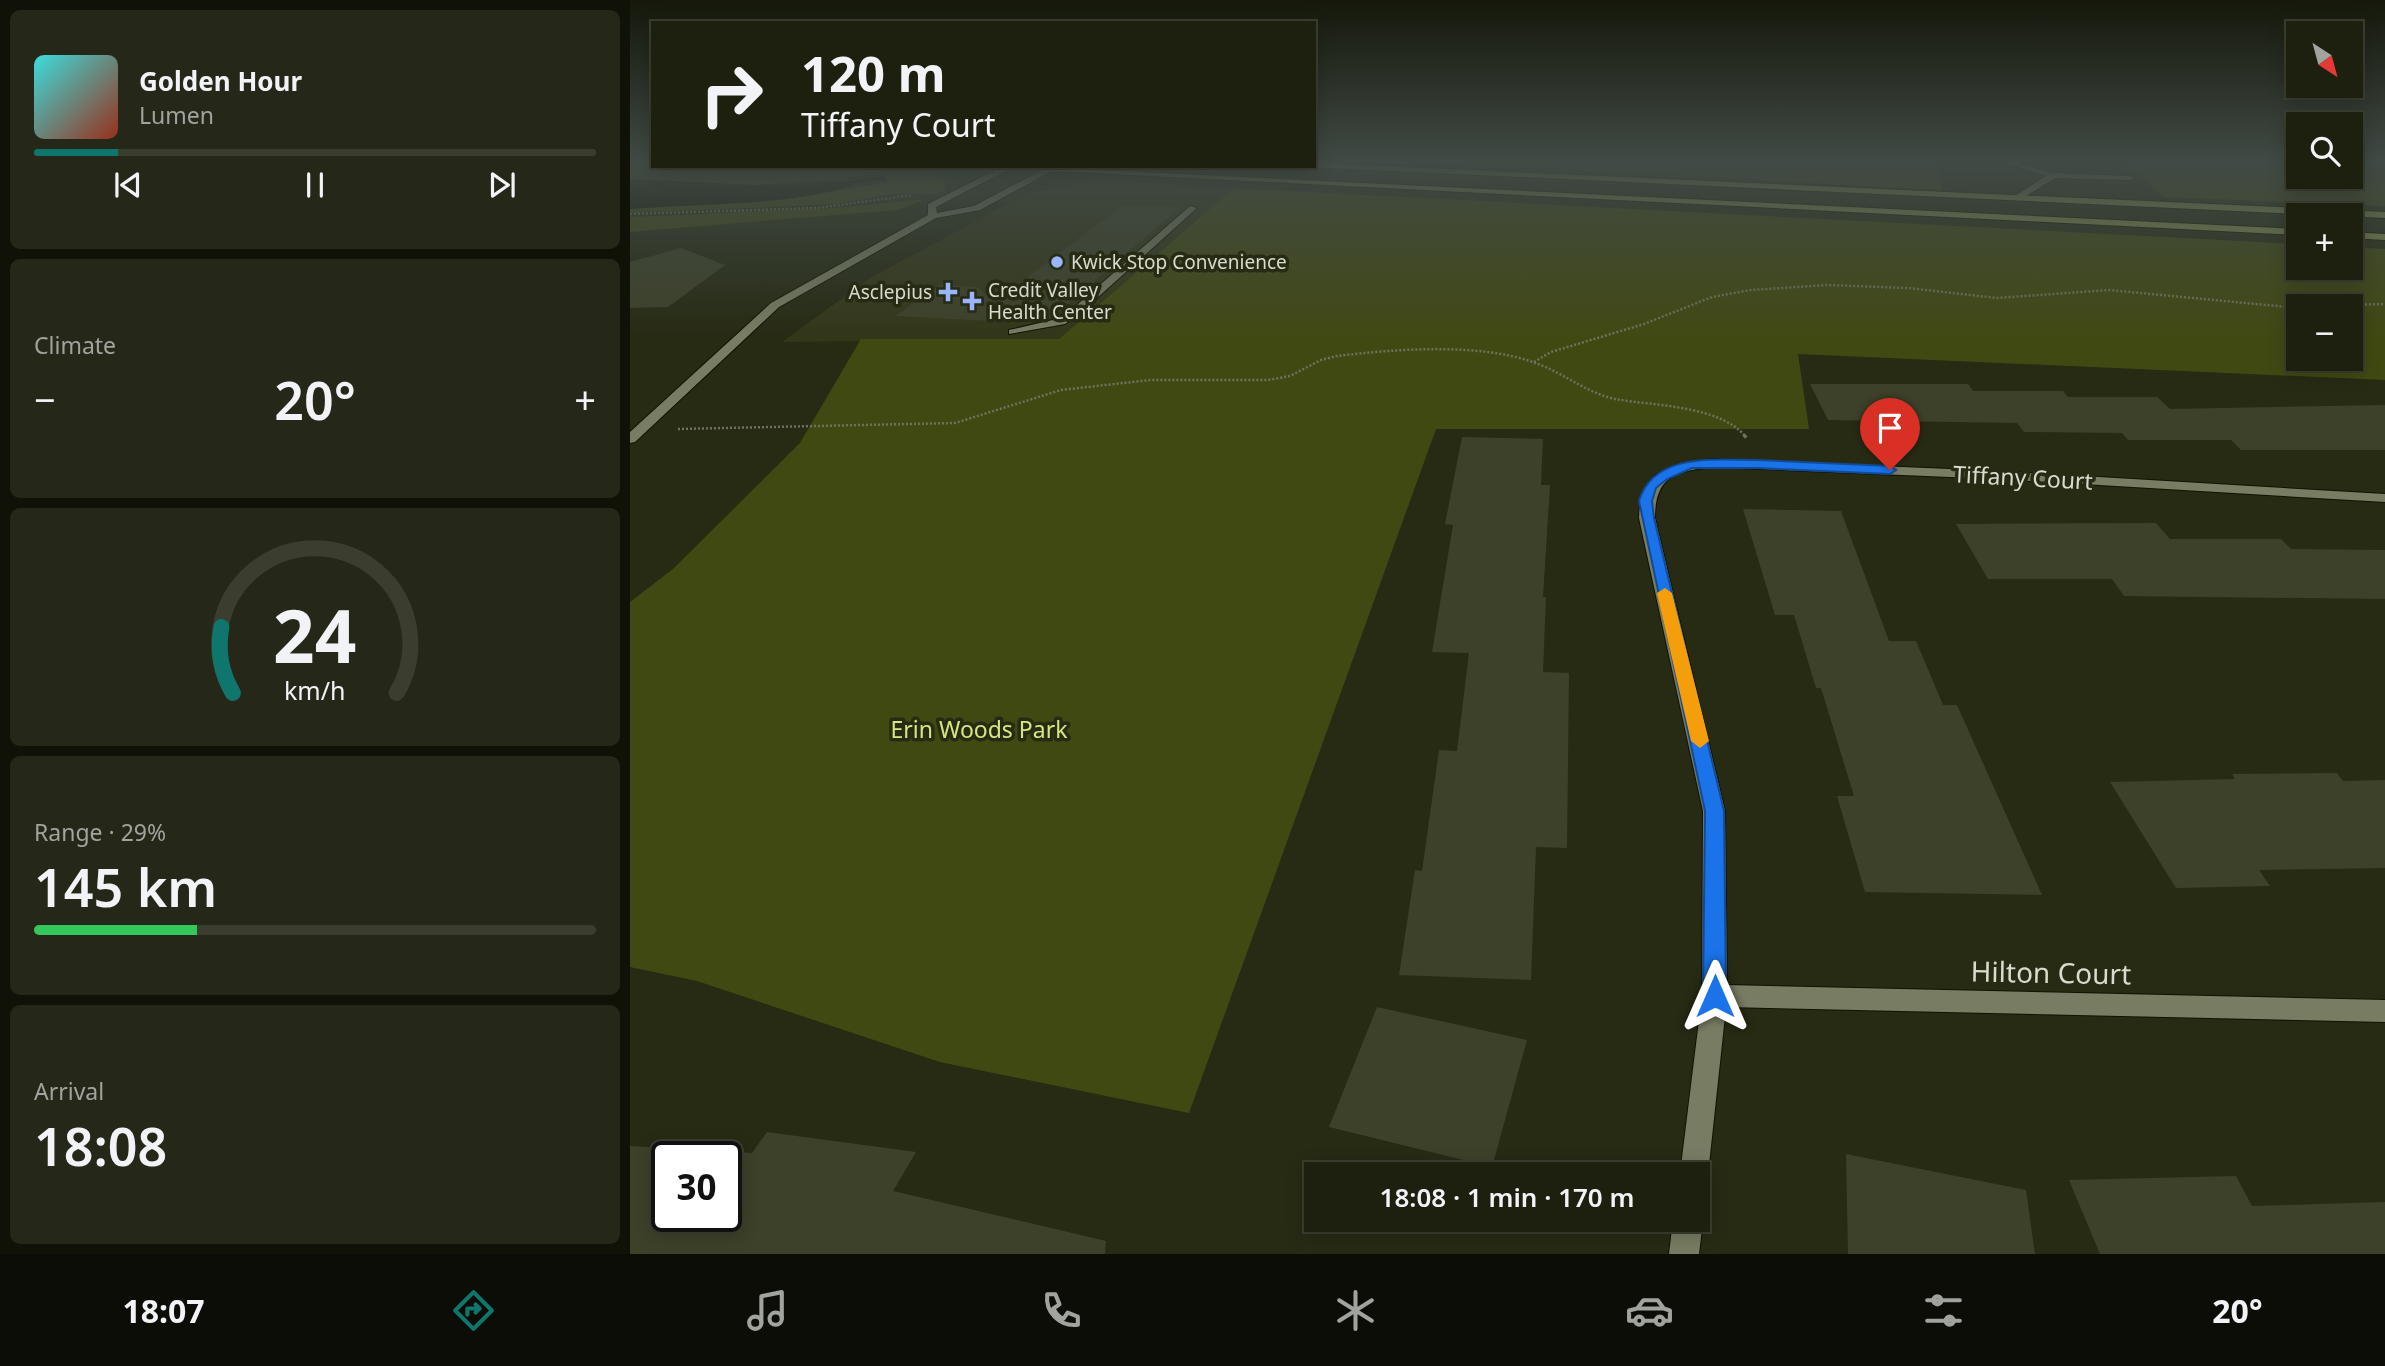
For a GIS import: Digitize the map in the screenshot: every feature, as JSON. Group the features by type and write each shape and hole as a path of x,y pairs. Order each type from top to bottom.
{"main road":[{"path":"2051,220 2286,231"},
{"path":"2363,236 2385,237"}],"street":[{"path":"634,435 775,305 927,220"},
{"path":"1013,332 1061,322 1073,314 1180,220"},
{"name":"Tiffany Court","path":"1695,1162 1715,996 1714,811 1645,501 1650,487 1676,469 1702,464 1756,464 2385,498"},
{"name":"Hilton Court","path":"1715,996 2385,1011"},
{"path":"1684,1254 1687,1232"}],"path":[{"path":"1534,363 1551,352 1644,324 1712,298 1751,290 1827,285 1908,288 1997,298 2109,290 2286,307"},
{"path":"2363,303 2385,304"},
{"path":"634,435 782,425 955,423 985,417 1031,397 1058,391 1162,379 1240,382 1286,378 1304,372 1325,358 1451,351 1534,363 1578,387 1612,399 1681,409 1724,421 1744,432 1756,464"}],"shaded area":[{"path":"979,220 1197,220 1059,339 782,342 870,278"}],"green space":[{"path":"630,220 781,220 630,232"},
{"name":"Erin Woods Park","path":"1197,220 1833,220 2286,243 2286,280 2363,280 2363,248 2385,249 2385,380 1798,354 1809,429 1436,429 1189,1113 940,1062 697,981 630,967 630,602 673,569 800,443 861,339 1059,339"}],"building":[{"path":"1104,220 1166,220 1053,317 1027,323 895,316 940,285 977,287 995,302"},
{"path":"681,248 725,265 668,307 630,308 630,262"},
{"path":"1810,384 1968,384 1973,391 2063,391 2068,397 2157,397 2170,409 2385,405 2385,450 2241,450 2231,440 2128,440 2122,433 2024,432 2017,423 1828,420"},
{"path":"1462,437 1543,439 1541,485 1550,485 1543,597 1546,597 1543,672 1569,673 1567,848 1536,847 1531,980 1399,975 1415,870 1422,871 1439,750 1457,751 1469,653 1432,652 1453,525 1445,524"},
{"path":"1743,509 1841,511 1889,641 1916,641 1943,705 1957,705 2042,895 1865,892 1837,796 1854,796 1821,688 1816,688 1794,615 1775,615"},
{"path":"2156,523 2170,539 2281,539 2291,549 2385,550 2385,599 2124,596 2112,579 1988,579 1956,524"},
{"path":"2337,773 2343,781 2385,780 2385,868 2259,870 2270,886 2176,888 2110,782 2235,779 2232,774"},
{"path":"1377,1007 1527,1040 1493,1162 1472,1162 1329,1127"},
{"path":"767,1132 916,1152 893,1191 1106,1241 1105,1254 630,1254 630,1146 651,1147 651,1232 742,1232 742,1152 752,1153"},
{"path":"1846,1154 2026,1190 2035,1254 1848,1254"},
{"path":"2236,1176 2252,1206 2385,1202 2385,1254 2100,1254 2069,1180"}],"slow traffic":[{"path":"1665,593 1700,741"}],"place":[{"name":"Kwick Stop Convenience","path":"1057,262"},
{"name":"Asclepius","path":"948,292"},
{"name":"Credit Valley Health Center","path":"972,301"}],"route":[{"path":"1715,996 1714,811 1645,501 1650,487 1662,476 1690,465 1756,464 1890,470"}]}
